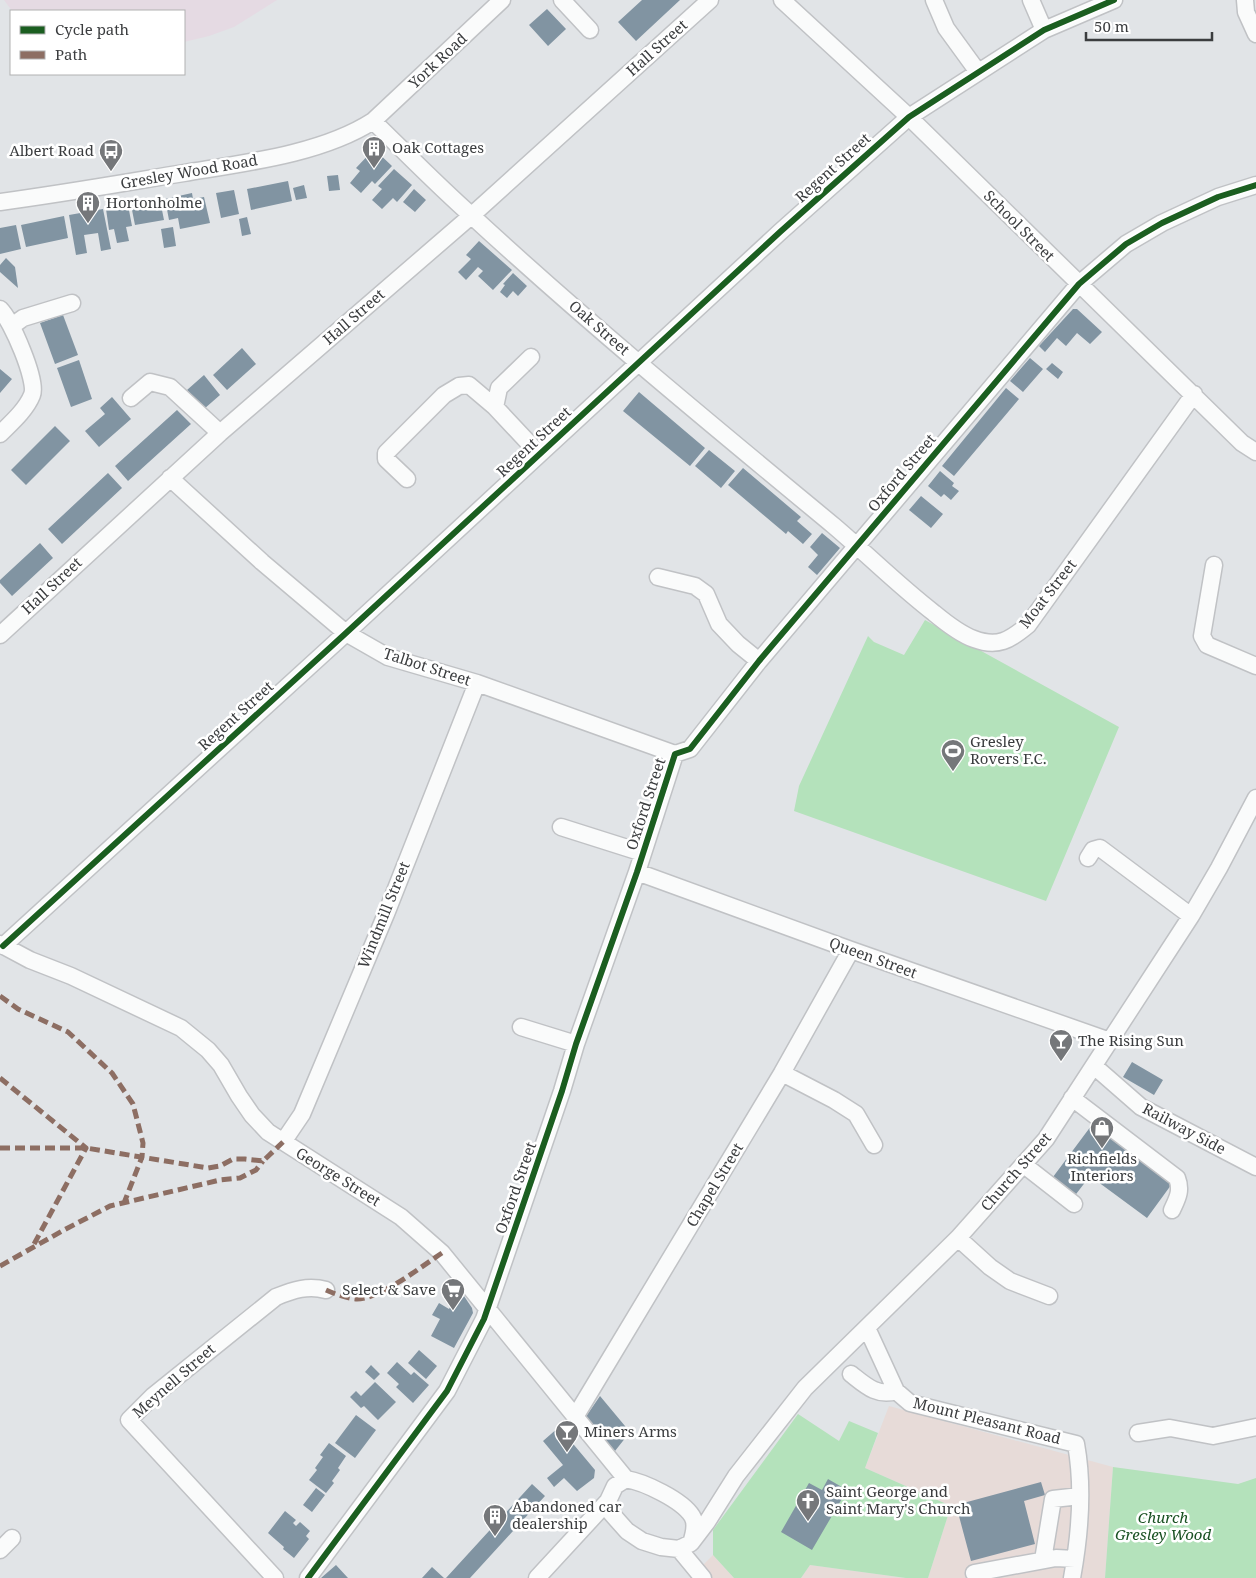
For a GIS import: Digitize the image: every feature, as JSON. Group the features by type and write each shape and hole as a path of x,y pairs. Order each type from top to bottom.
{"street":[{"name":"York Road","path":"373,120 502,0"},
{"path":"562,0 590,30"},
{"name":"Hall Street","path":"0,635 220,433 471,216 710,0"},
{"name":"School Street","path":"782,0 909,117 1242,443 1256,452"},
{"path":"934,0 946,28 978,72"},
{"path":"1031,0 1044,30"},
{"name":"Regent Street","path":"1,945 346,633 780,232 909,117 1044,30 1114,0"},
{"path":"1245,0 1246,12 1256,34"},
{"name":"Gresley Wood Road","path":"0,202 275,157 328,142 360,129 373,120"},
{"name":"Oak Street","path":"373,120 471,216 638,362 857,546"},
{"name":"Oxford Street","path":"308,1578 447,1391 484,1319 562,1091 576,1044 637,872 675,754 690,749 759,661 1079,284 1126,244 1162,223 1218,197 1256,185"},
{"path":"12,326 23,318 72,303"},
{"path":"0,309 19,339 32,379 33,394 19,415 0,434"},
{"path":"495,407 499,388 531,357"},
{"path":"131,398 150,382 170,387 220,433"},
{"path":"407,479 386,459 386,453 444,395 459,386 469,385 495,407 539,454"},
{"name":"Moat Street","path":"857,546 914,598 949,625 972,639 988,643 1003,642 1014,637 1028,625 1194,394"},
{"name":"Talbot Street","path":"170,478 262,562 346,633 388,657 477,684 675,754"},
{"path":"1214,566 1202,636 1207,645 1256,666"},
{"path":"658,578 695,586 706,594 719,624 738,644 759,661"},
{"name":"Windmill Street","path":"283,1142 302,1114 386,914 477,684"},
{"name":"Church Street","path":"685,1546 708,1522 736,1476 805,1388 958,1238 1046,1139 1191,916 1220,868 1256,798"},
{"path":"561,827 643,853"},
{"path":"1088,858 1094,850 1100,848 1191,916"},
{"name":"Queen Street","path":"637,872 1110,1041"},
{"name":"George Street","path":"1,945 30,960 72,976 181,1028 208,1050 221,1066 252,1115 268,1132 360,1189 400,1217 442,1253 626,1479"},
{"name":"Chapel Street","path":"575,1417 782,1073 851,950"},
{"path":"521,1027 576,1044"},
{"name":"Railway Side","path":"1094,1066 1142,1108 1256,1167"},
{"path":"782,1073 834,1100 856,1114 874,1145"},
{"path":"1072,1098 1177,1178 1180,1185 1179,1194 1172,1210"},
{"path":"1024,1165 1074,1204"},
{"path":"958,1238 990,1267 1010,1281 1049,1296"},
{"name":"Meynell Street","path":"275,1578 129,1420 153,1396 276,1297 310,1287 326,1290"},
{"name":"Mount Pleasant Road","path":"867,1328 896,1390 910,1403 1076,1444 1080,1467 1080,1496 1078,1544 1072,1578"},
{"path":"851,1374 871,1390 886,1394 896,1390"},
{"path":"1138,1433 1170,1428 1213,1436 1256,1428"},
{"path":"537,1578 608,1501 615,1486 626,1479 640,1482 682,1506 693,1516 695,1531 685,1546"},
{"path":"1043,1560 1053,1499 1080,1496"},
{"path":"608,1501 611,1513 628,1531 642,1541 661,1547 685,1546"},
{"path":"682,1506 696,1509 718,1504"},
{"path":"0,1550 12,1538"},
{"path":"685,1546 695,1575"},
{"path":"974,1573 1056,1558 1076,1559"}],"shaded area":[{"path":"4,0 277,0 234,27 185,42 185,10 11,10"},
{"path":"889,1406 1113,1467 1105,1578 928,1578 951,1506 865,1468"},
{"path":"713,1555 734,1578 690,1578"},
{"path":"810,1565 906,1578 801,1578"}],"green space":[{"name":"Gresley Rovers F.C.","path":"925,620 1119,727 1046,901 794,811 799,786 868,636 874,642 904,655"},
{"path":"798,1414 839,1441 849,1421 878,1433 865,1468 951,1506 928,1578 906,1578 810,1565 801,1578 734,1578 713,1555 713,1530"},
{"name":"Church Gresley Wood","path":"1113,1467 1238,1484 1256,1478 1256,1578 1105,1578"}],"building":[{"path":"642,0 680,0 636,41 618,22"},
{"path":"547,9 566,29 548,46 529,25"},
{"name":"Oak Cottages","path":"374,149 392,166 375,184 372,181 361,193 350,183 360,171 356,168"},
{"path":"394,169 412,185 397,202 393,198 382,209 372,200 382,189 378,186"},
{"path":"338,175 340,190 329,191 327,176"},
{"path":"288,181 292,201 251,210 247,189"},
{"path":"304,185 307,198 296,200 293,188"},
{"path":"414,189 426,200 415,212 403,202"},
{"path":"234,190 239,214 221,218 216,193"},
{"path":"192,193 193,199 204,197 210,223 180,229 178,218 169,220 165,199"},
{"path":"160,200 164,220 135,225 131,205"},
{"path":"128,205 132,226 126,227 129,241 117,243 114,229 109,230 106,209"},
{"name":"Hortonholme","path":"103,209 111,249 101,251 98,233 84,235 87,253 76,255 69,215"},
{"path":"64,216 68,238 26,247 21,225"},
{"path":"247,217 251,234 242,236 239,219"},
{"path":"16,225 21,249 0,254 0,228"},
{"path":"173,227 176,246 164,248 161,229"},
{"path":"479,241 512,270 493,290 478,276 483,271 478,267 466,280 458,272 471,259 466,255"},
{"path":"6,258 15,267 18,288 0,272 0,265"},
{"path":"513,273 527,286 518,296 513,291 507,298 500,292 505,285 503,284"},
{"path":"1073,309 1077,309 1102,332 1090,344 1077,333 1066,346 1057,338 1045,352 1039,346"},
{"path":"63,315 78,355 55,364 40,323"},
{"path":"242,348 256,364 227,390 213,375"},
{"path":"1030,358 1043,369 1023,392 1010,381"},
{"path":"79,360 92,399 71,407 57,368"},
{"path":"1052,363 1063,372 1058,379 1046,369"},
{"path":"0,369 12,379 0,393"},
{"path":"204,375 220,395 204,409 187,390"},
{"path":"1006,388 1019,399 954,476 942,466"},
{"path":"639,392 705,448 690,466 623,411"},
{"path":"112,397 131,419 99,447 85,431 105,414 100,408"},
{"path":"177,410 191,424 128,481 115,466"},
{"path":"55,426 70,441 26,485 11,470"},
{"path":"709,450 735,471 721,488 695,466"},
{"path":"743,468 801,517 797,521 812,534 803,544 788,531 786,534 728,485"},
{"path":"940,471 954,483 952,486 959,491 951,500 944,494 941,497 928,486"},
{"path":"108,473 122,488 62,544 48,529"},
{"path":"921,496 943,514 931,528 909,510"},
{"path":"822,533 840,548 817,575 808,567 818,555 810,547"},
{"path":"40,543 53,558 12,596 0,583 0,580"},
{"path":"1132,1062 1163,1080 1154,1095 1123,1077"},
{"name":"Richfields Interiors","path":"1094,1122 1174,1181 1147,1218 1090,1176 1073,1198 1050,1181"},
{"name":"Select & Save","path":"460,1290 472,1308 473,1313 454,1348 431,1336 440,1319 432,1315 439,1303 449,1309"},
{"path":"419,1350 437,1366 426,1379 408,1363"},
{"path":"397,1362 411,1375 414,1372 429,1385 413,1403 396,1387 399,1384 387,1373"},
{"path":"371,1365 380,1374 374,1380 365,1372"},
{"path":"375,1382 396,1402 378,1420 364,1406 361,1408 350,1397 356,1391 361,1396"},
{"path":"600,1396 630,1432 615,1451 587,1420 587,1415"},
{"path":"356,1415 376,1430 355,1458 335,1443"},
{"name":"Miners Arms","path":"559,1427 595,1470 594,1478 577,1491 564,1478 554,1487 547,1478 563,1465 543,1441"},
{"path":"329,1443 346,1456 338,1468 340,1470 332,1481 334,1483 326,1493 309,1480 317,1470 315,1468 323,1457 320,1455"},
{"name":"Saint George and Saint Mary's Church","path":"828,1479 847,1490 812,1550 781,1532 809,1483 822,1490"},
{"path":"1041,1482 1045,1495 1024,1501 1035,1544 971,1561 956,1505"},
{"name":"Abandoned car dealership","path":"532,1484 545,1496 470,1578 446,1578"},
{"path":"316,1488 325,1495 312,1512 303,1505"},
{"path":"285,1511 296,1520 293,1523 296,1526 300,1522 310,1531 306,1536 309,1539 294,1558 268,1533"},
{"path":"336,1565 348,1578 321,1578"},
{"path":"432,1567 444,1578 422,1578"}],"marked path":[{"path":"0,996 18,1009 68,1032 112,1073 133,1104 143,1143 142,1157 124,1203"},
{"path":"0,1078 86,1148 33,1246"},
{"path":"0,1148 86,1148 208,1168 220,1166 233,1159 263,1161 283,1142"},
{"path":"0,1266 110,1206 220,1180 240,1178 256,1170 263,1161"},
{"path":"326,1290 348,1298 365,1298 400,1281 442,1253"}],"cycle path":[{"path":"3,946 346,633 780,232 909,117 1044,30 1114,0"},
{"path":"308,1578 447,1391 484,1319 562,1091 576,1044 637,872 675,754 690,749 759,661 1079,284 1126,244 1162,223 1218,197 1256,185"}],"place":[{"name":"Oak Cottages","path":"374,169"},
{"name":"Albert Road","path":"111,172"},
{"name":"Hortonholme","path":"88,224"},
{"name":"Gresley Rovers F.C.","path":"953,772"},
{"name":"The Rising Sun","path":"1061,1062"},
{"name":"Richfields Interiors","path":"1102,1149"},
{"name":"Select & Save","path":"453,1311"},
{"name":"Miners Arms","path":"567,1453"},
{"name":"Saint George and Saint Mary's Church","path":"808,1522"},
{"name":"Abandoned car dealership","path":"495,1537"}]}
